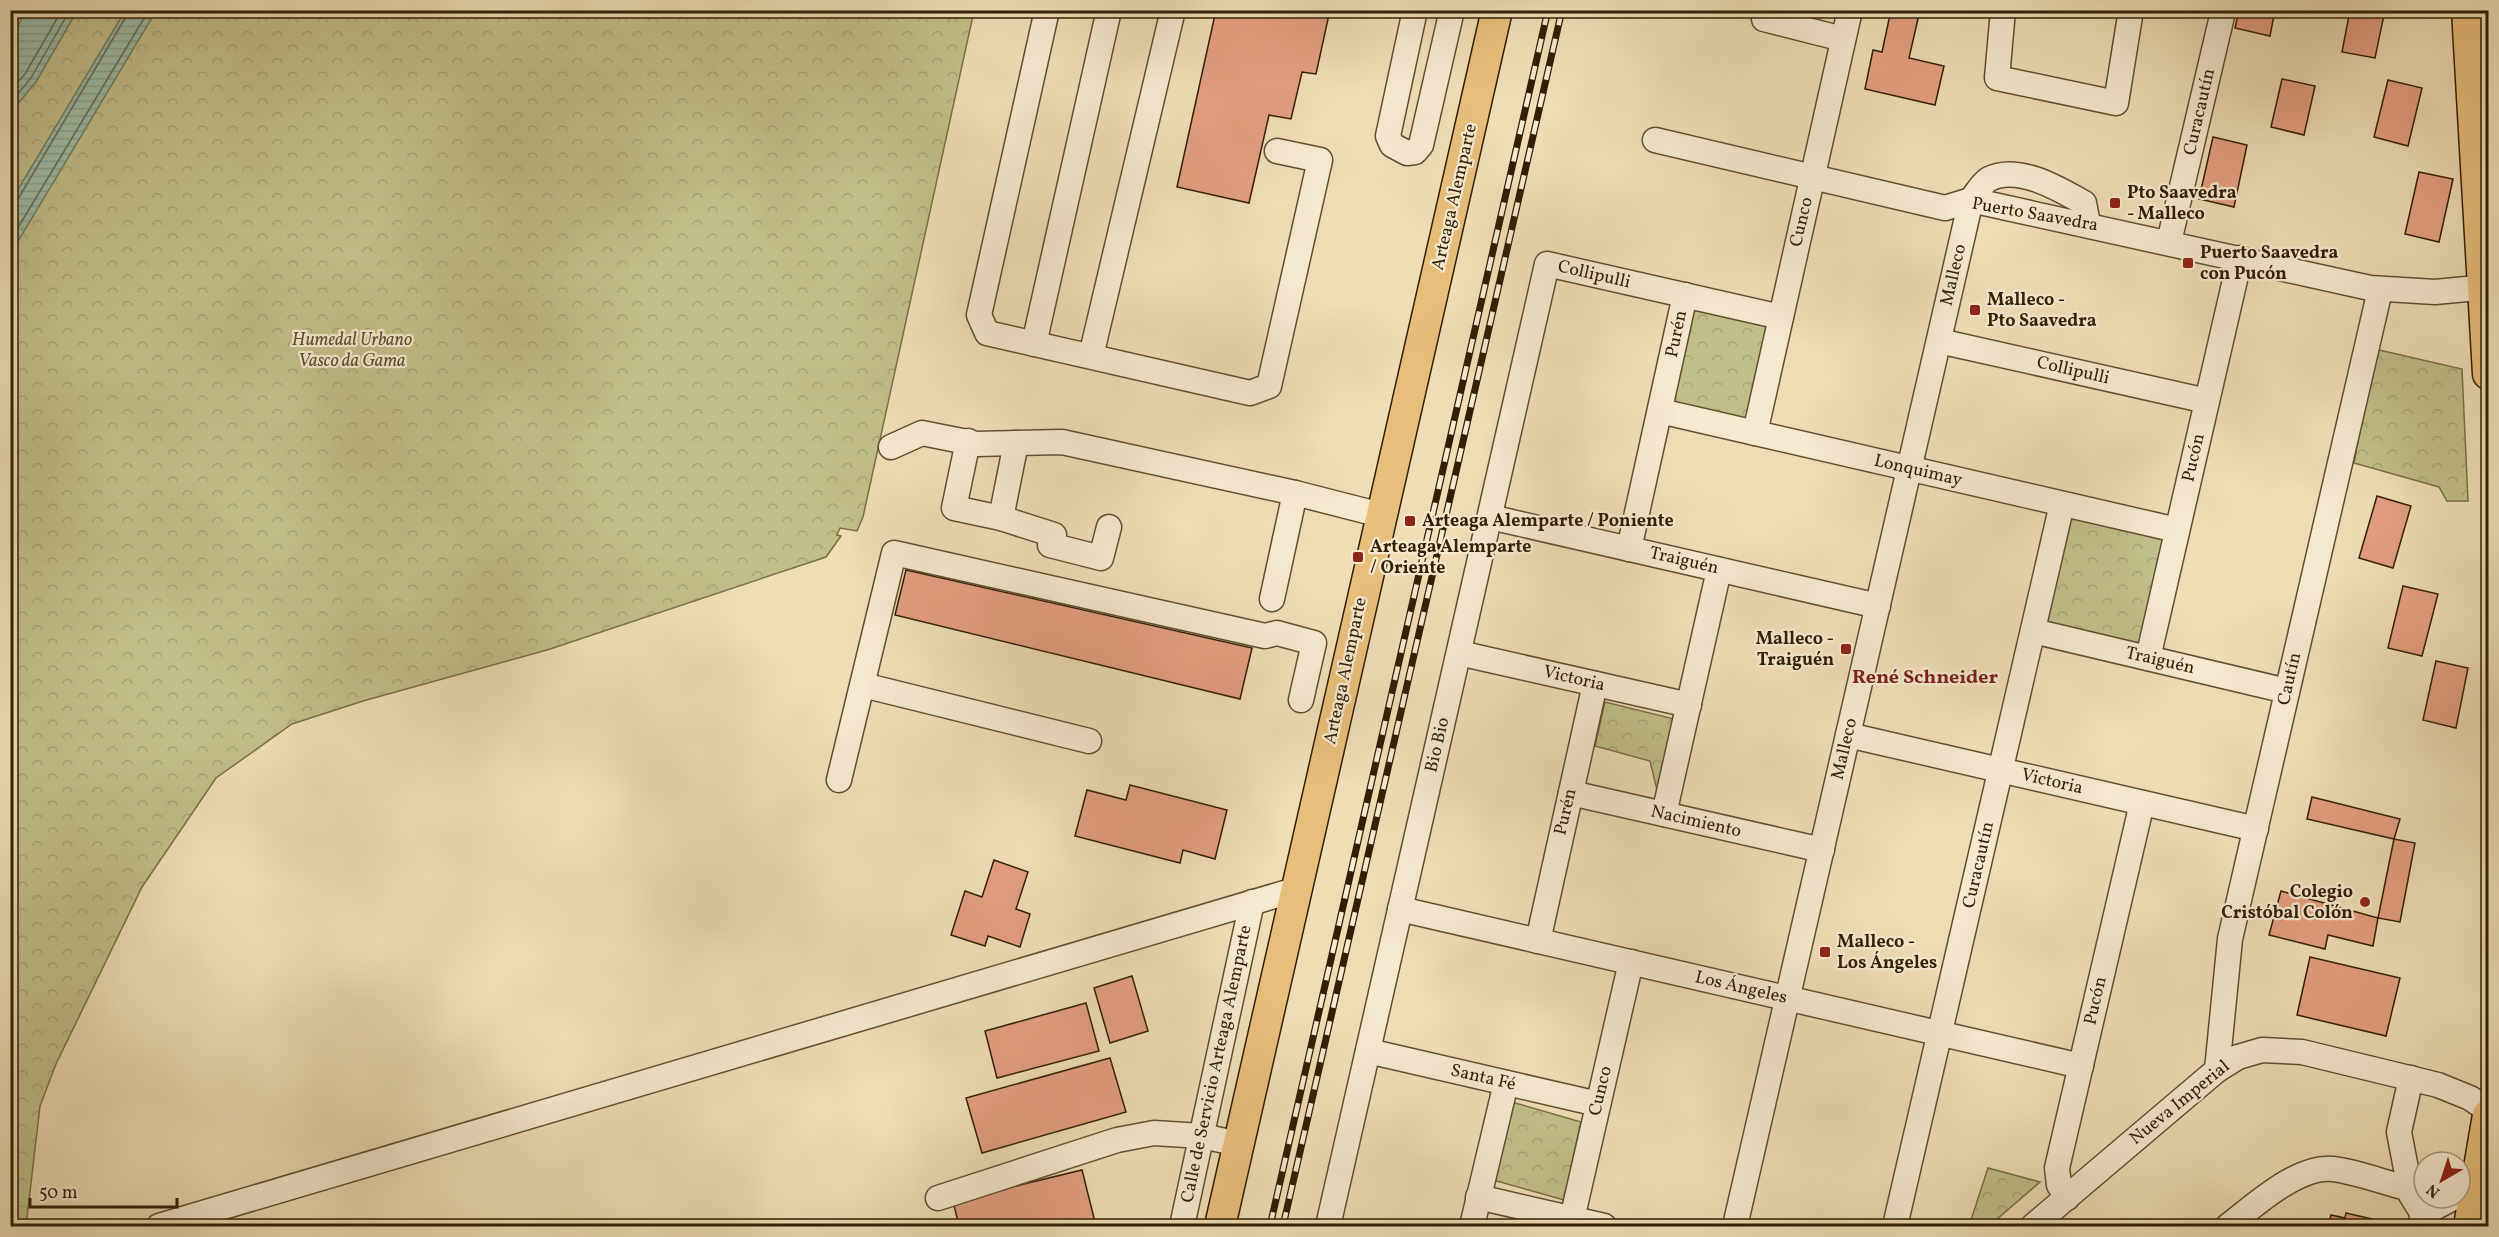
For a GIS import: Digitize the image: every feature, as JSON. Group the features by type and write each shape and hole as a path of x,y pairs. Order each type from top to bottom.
{"main road":[{"name":"Arteaga Alemparte","path":"1220,1227 1497,10"},
{"path":"2467,10 2486,287 2488,374"},
{"path":"2472,1165 2488,1115"},
{"path":"2466,1210 2469,1227"}],"street":[{"path":"1047,10 979,315 987,333 1250,393 1269,386 1320,160 1277,152"},
{"path":"1034,344 1109,10"},
{"path":"1091,357 1173,10"},
{"path":"1415,10 1388,136 1392,145 1407,153 1415,152 1421,145 1452,10"},
{"name":"Cunco","path":"1755,433 1850,10"},
{"path":"2003,10 1996,78 2116,103 2131,10"},
{"name":"Curacautín","path":"2169,242 2221,13"},
{"path":"1764,19 1843,39"},
{"name":"Puerto Saavedra","path":"1655,141 1945,208 1971,200 2380,290 2435,292 2486,287"},
{"path":"1971,200 1987,180 2004,174 2023,177 2055,187 2084,203 2088,224"},
{"name":"Malleco","path":"1735,1227 1971,200"},
{"name":"Pucón","path":"2148,658 2241,258"},
{"name":"Collipulli","path":"1547,264 1781,317"},
{"name":"Bio Bio","path":"1328,1227 1547,264"},
{"name":"Cautín","path":"2217,1070 2230,939 2380,290"},
{"name":"Purén","path":"1629,549 1686,296"},
{"name":"Collipulli","path":"1939,340 2207,401"},
{"name":"Lonquimay","path":"1660,411 2177,530"},
{"path":"891,447 922,433 977,444 1062,442 1295,493 1381,515"},
{"path":"968,441 954,508 1001,518 1054,535 1050,545 1101,558 1109,527"},
{"path":"1001,518 1016,443"},
{"path":"1272,599 1295,493"},
{"name":"Curacautín","path":"1895,1227 2062,504"},
{"name":"Traiguén","path":"1490,517 1878,606"},
{"path":"839,780 894,553 1265,636 1277,633 1314,643 1301,700"},
{"path":"1664,814 1719,570"},
{"name":"Traiguén","path":"2033,631 2287,691"},
{"name":"Victoria","path":"1459,653 1689,705"},
{"path":"1308,671 1344,680"},
{"name":"Purén","path":"1538,941 1595,684"},
{"path":"863,685 1089,741"},
{"name":"Victoria","path":"1848,735 2256,829"},
{"name":"Nacimiento","path":"1571,793 1822,850"},
{"name":"Pucón","path":"2067,1198 2059,1185 2057,1168 2142,803"},
{"path":"159,1227 1298,889"},
{"name":"Calle de Servicio Arteaga Alemparte","path":"1182,1227 1252,902"},
{"name":"Los Ángeles","path":"1400,909 2081,1066"},
{"name":"Cunco","path":"1572,1219 1630,962"},
{"name":"Nueva Imperial","path":"2033,1227 2217,1070 2238,1057 2273,1049 2319,1055 2456,1091 2488,1110"},
{"name":"Santa Fé","path":"1368,1051 1598,1104"},
{"path":"2411,1078 2399,1132 2410,1195 2422,1220 2437,1210"},
{"path":"1472,1227 1506,1083"},
{"path":"938,1197 1118,1140 1154,1133 1202,1136 1239,1144"},
{"path":"2228,1227 2280,1188 2301,1175 2320,1169 2333,1169 2410,1190"},
{"path":"1478,1197 1604,1227"}],"green space":[{"name":"Humedal Urbano Vasco da Gama","path":"10,11 974,11 863,517 857,531 840,528 837,535 841,536 826,557 547,650 363,701 292,724 216,778 142,887 56,1064 40,1106 26,1226 10,1226"},
{"path":"1695,306 1775,324 1754,425 1671,407"},
{"path":"2375,349 2462,369 2468,501 2447,501 2439,487 2354,463"},
{"path":"2068,516 2168,539 2143,645 2044,621"},
{"path":"1605,702 1674,719 1658,794 1650,761 1595,746"},
{"path":"1512,1102 1581,1122 1564,1200 1493,1180"},
{"path":"1988,1168 2040,1182 1989,1226 1969,1226"}],"water":[{"path":"27,10 77,11 36,82 11,112 11,37"},
{"path":"125,11 156,11 11,253 11,201"}],"building":[{"path":"1216,10 1330,10 1316,74 1302,72 1291,119 1269,115 1249,203 1177,187"},
{"path":"1891,10 1920,10 1909,58 1944,66 1935,105 1865,89 1873,50 1882,52"},
{"path":"2239,10 2275,10 2270,36 2235,28"},
{"path":"2350,10 2385,10 2375,58 2342,52"},
{"path":"2282,79 2315,86 2304,135 2271,127"},
{"path":"2388,80 2422,88 2408,146 2374,137"},
{"path":"2213,137 2247,145 2234,207 2199,199"},
{"path":"2419,172 2453,179 2439,242 2405,234"},
{"path":"2377,496 2411,506 2393,568 2359,558"},
{"path":"906,570 1252,648 1240,699 895,615"},
{"path":"2403,586 2438,594 2422,656 2388,648"},
{"path":"2436,661 2468,668 2456,728 2423,720"},
{"path":"1130,785 1227,810 1215,859 1183,850 1180,863 1075,836 1087,790 1126,800"},
{"path":"2312,797 2400,819 2394,839 2307,819"},
{"path":"2394,839 2415,843 2400,922 2378,918"},
{"path":"994,860 1028,872 1016,909 1030,914 1020,947 988,936 985,946 951,935 965,891 982,897"},
{"path":"2281,891 2378,918 2373,946 2328,935 2325,949 2269,935"},
{"path":"2310,957 2400,978 2386,1036 2297,1015"},
{"path":"1132,976 1148,1031 1110,1043 1094,988"},
{"path":"1086,1003 1099,1051 997,1078 985,1031"},
{"path":"1110,1058 1126,1112 982,1153 966,1098"},
{"path":"1082,1170 1096,1226 959,1226 953,1201"},
{"path":"2346,1213 2394,1224 2393,1226 2328,1226 2331,1215 2345,1218"}],"railway":[{"path":"1270,1226 1548,10"},
{"path":"1283,1226 1562,10"}],"place":[{"name":"Pto Saavedra - Malleco","path":"2115,203"},
{"name":"Puerto Saavedra con Pucón","path":"2188,263"},
{"name":"Malleco - Pto Saavedra","path":"1975,310"},
{"name":"Arteaga Alemparte / Poniente","path":"1410,521"},
{"name":"Arteaga Alemparte / Oriente","path":"1358,557"},
{"name":"Malleco - Traiguén","path":"1846,649"},
{"name":"Colegio Cristóbal Colón","path":"2365,902"},
{"name":"Malleco - Los Ángeles","path":"1825,952"}],"district":[{"name":"René Schneider","path":"1925,678"}]}
